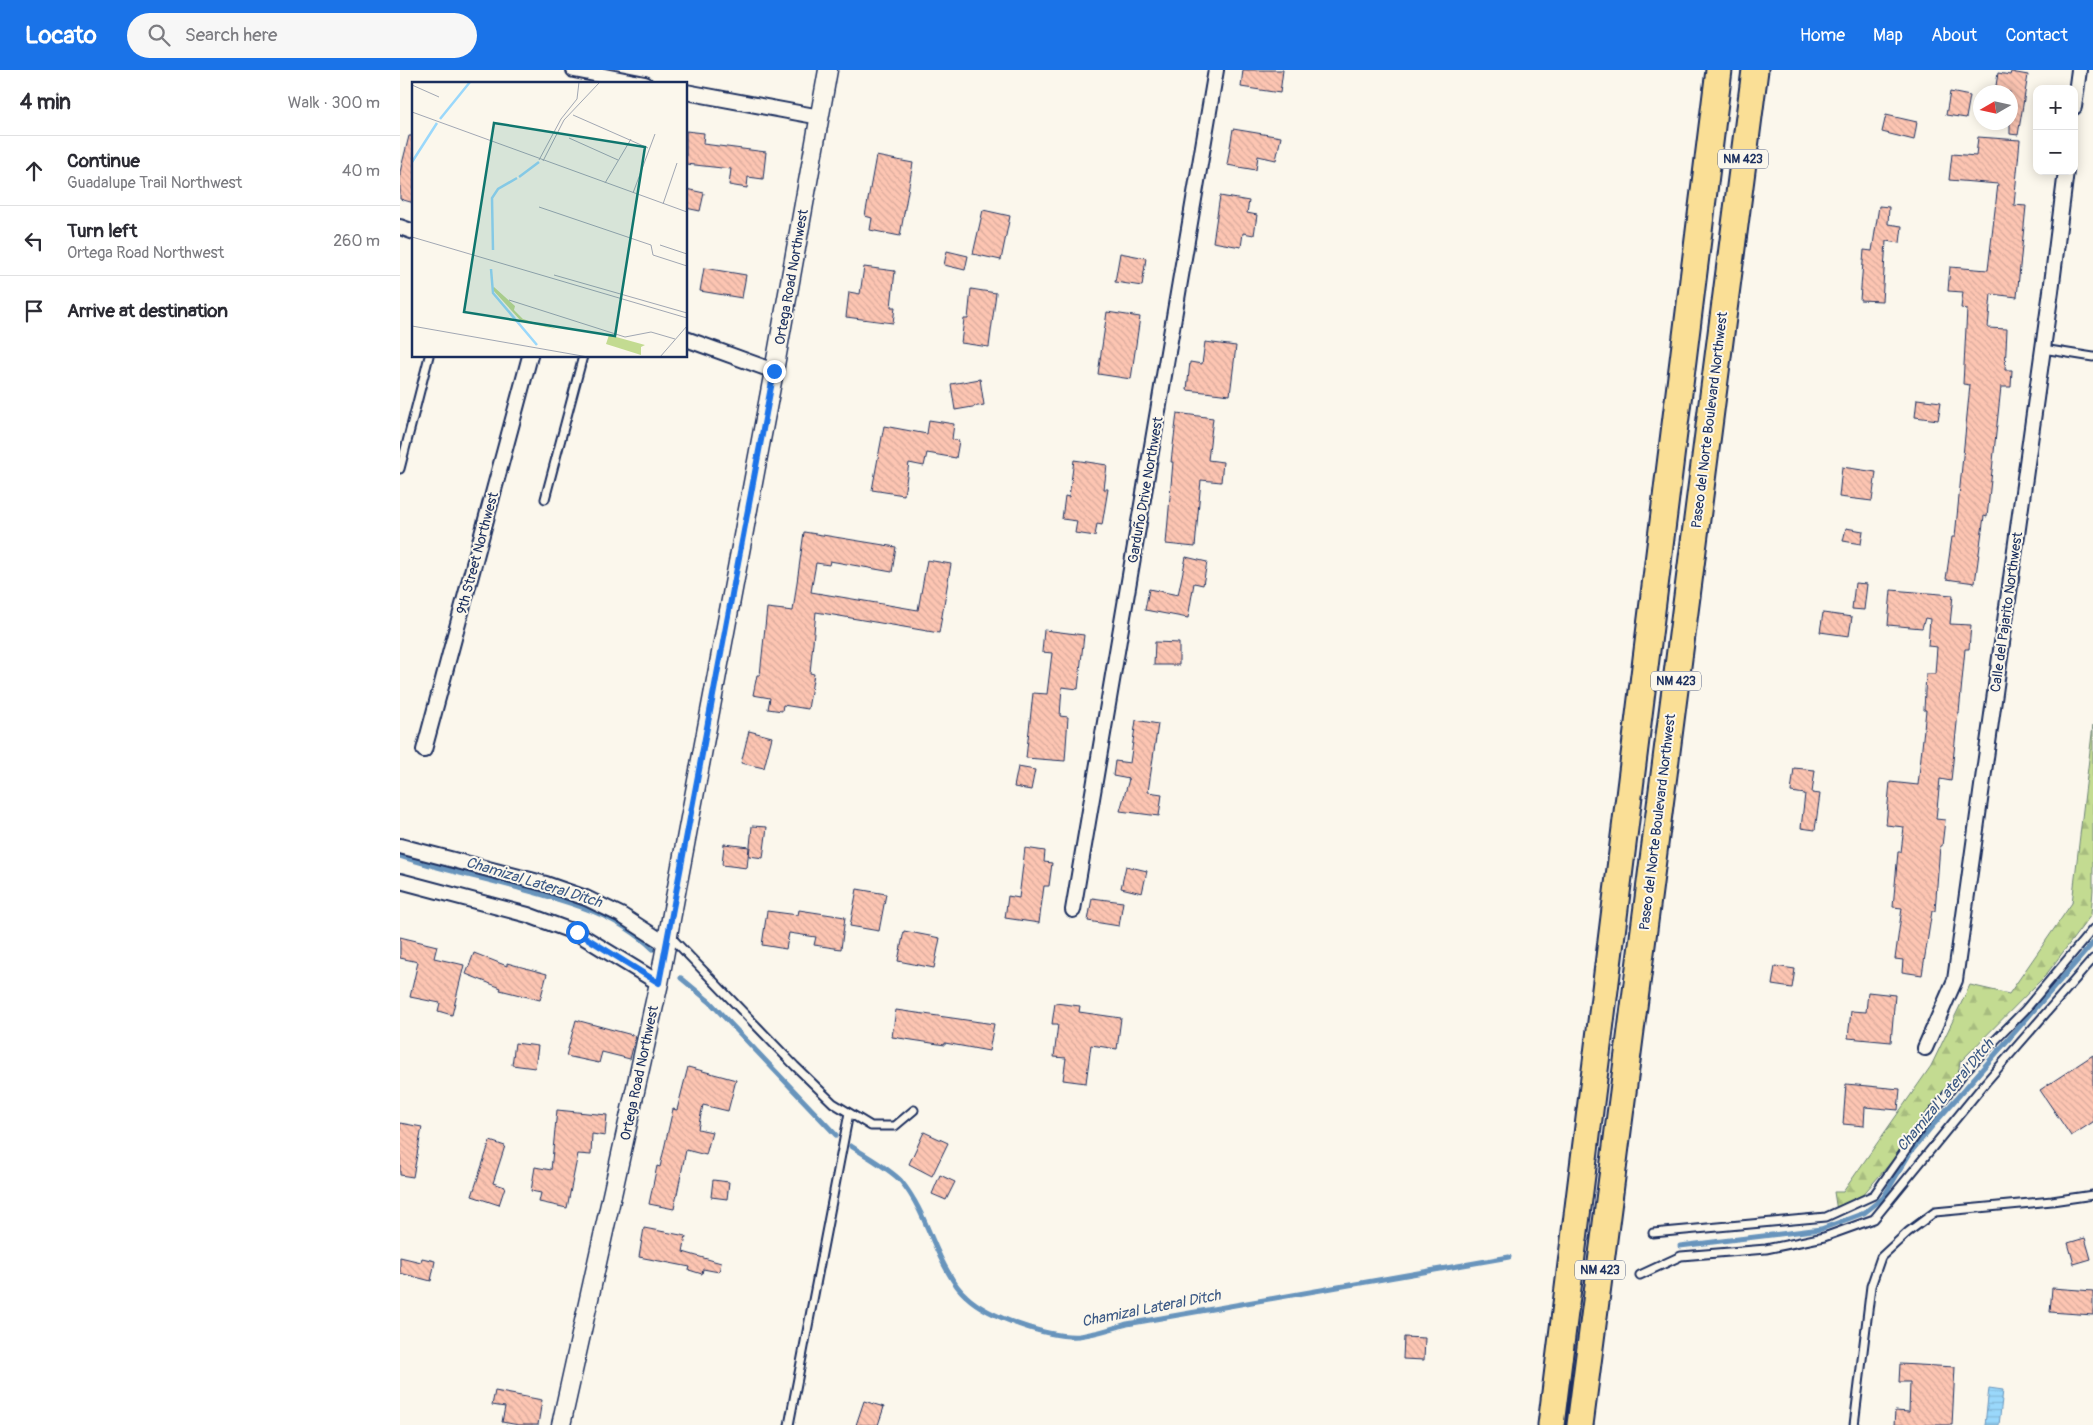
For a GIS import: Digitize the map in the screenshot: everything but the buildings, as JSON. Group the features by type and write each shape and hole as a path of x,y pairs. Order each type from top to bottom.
{"highway":[{"name":"NM 423","path":"1551,1425 1720,70"},
{"name":"Paseo del Norte Boulevard Northwest","path":"1580,1425 1755,70"}],"street":[{"path":"574,70 635,82"},
{"name":"Ortega Road Northwest","path":"562,1425 659,983 774,371 828,70"},
{"name":"Garduño Drive Northwest","path":"1073,910 1216,70"},
{"path":"2077,85 2079,70"},
{"path":"688,92 820,117"},
{"name":"Calle del Pajarito Northwest","path":"1925,1048 1955,980 2065,175"},
{"path":"400,227 412,231"},
{"path":"688,339 774,371"},
{"name":"9th Street Northwest","path":"424,750 529,358"},
{"path":"400,846 546,884 586,898 667,939"},
{"path":"400,881 528,915 577,932 659,983"}],"lane":[{"path":"2043,349 2093,357"},
{"path":"400,469 428,358"},
{"path":"545,499 582,358"},
{"path":"1653,1233 1826,1217 1874,1195 1921,1128 1966,1070 2025,1010 2093,928"},
{"path":"667,939 833,1103 871,1126 895,1126 914,1110"},
{"path":"1640,1274 1681,1256 1766,1249 1824,1238 1874,1219 1986,1082 2093,959"},
{"path":"789,1425 849,1113"},
{"path":"1854,1425 1871,1286 1881,1257 1908,1232 1935,1212 2052,1201 2093,1195"}],"green space":[{"path":"2093,725 2093,890 2091,915 2045,976 1960,1062 1956,1087 1848,1212 1837,1211 1834,1192 1843,1192 1931,1066 1970,985 2009,994 2072,903"}],"water":[{"path":"1989,1388 2003,1390 1999,1425 1985,1425"}],"waterway":[{"name":"Chamizal Lateral Ditch","path":"400,856 575,904 624,927 653,949"},
{"name":"Chamizal Lateral Ditch","path":"1680,1246 1821,1229 1864,1213 1883,1198 1910,1153 2093,943"},
{"name":"Chamizal Lateral Ditch","path":"681,978 710,1002 836,1135"},
{"name":"Chamizal Lateral Ditch","path":"851,1146 884,1167 901,1181 922,1215 948,1272 963,1294 976,1304 1004,1318 1020,1325 1052,1334 1066,1336 1085,1335 1127,1324 1509,1257"}],"route":[{"path":"577,932 659,983 774,371"}]}
